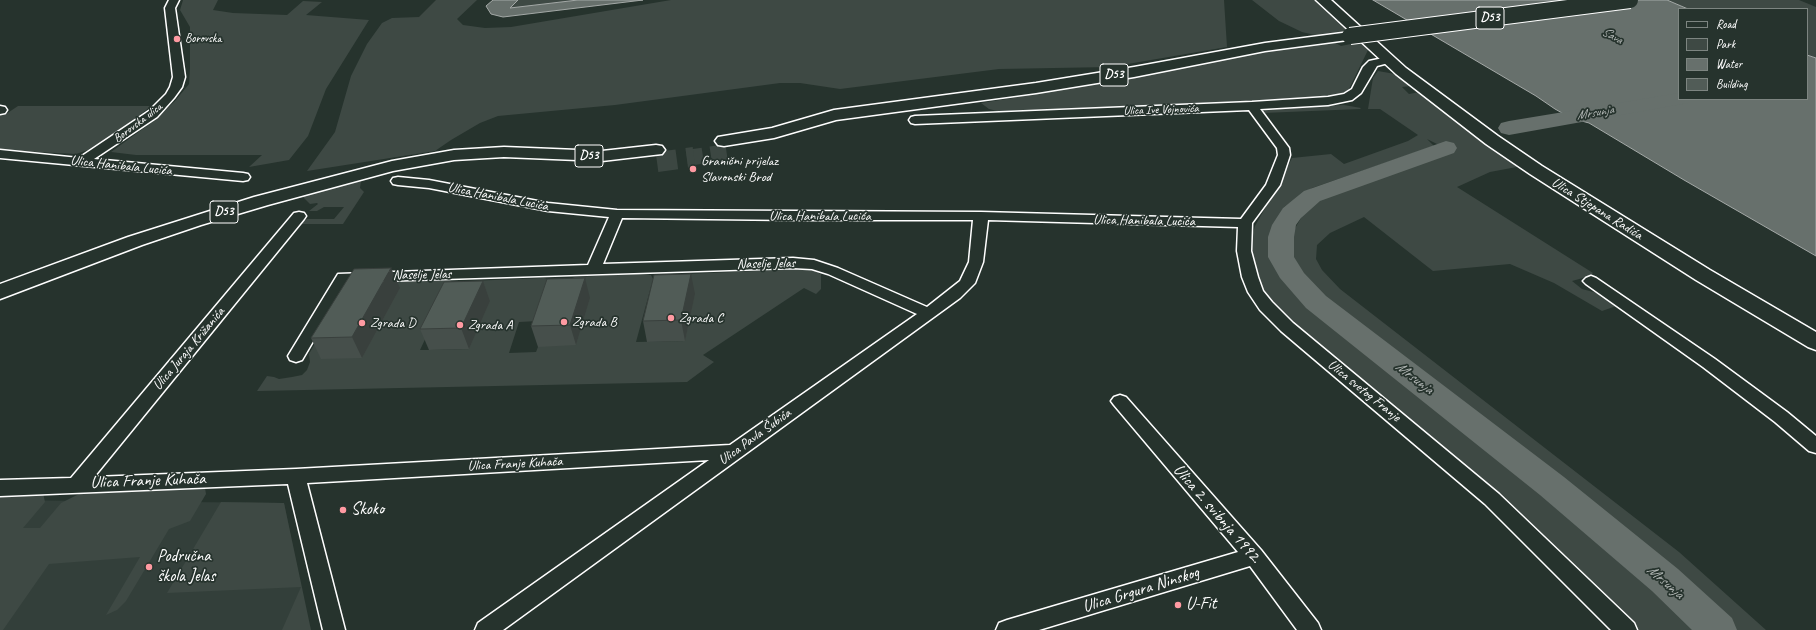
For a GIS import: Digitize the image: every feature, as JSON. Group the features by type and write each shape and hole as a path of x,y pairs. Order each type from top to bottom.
{"main road":[{"name":"Ulica Stjepana Radića","path":"1323,0 1388,60 1457,114 1536,170 1703,275 1816,342"},
{"name":"D53","path":"725,147 783,143 835,119 856,112 1036,88 1134,72 1265,47 1630,0"},
{"name":"D53","path":"0,292 128,243 194,221 364,173 437,157 504,152 522,153 576,167 608,168 656,156"}],"street":[{"name":"Borovska ulica","path":"81,162 153,114 170,96 176,87 179,77 170,8 174,0"},
{"name":"Ulica Ive Vojnovića","path":"915,120 1252,106 1328,101 1348,98 1357,91 1369,67 1373,63 1388,60"},
{"path":"1246,223 1273,185 1284,156 1283,148 1252,106"},
{"name":"Ulica Hanibala Lucića","path":"0,154 243,177"},
{"name":"Ulica Hanibala Lucića","path":"398,181 428,184 548,208 617,214 981,216 1246,223"},
{"path":"594,268 617,214"},
{"name":"Ulica Juraja Križanića","path":"78,483 299,216"},
{"name":"Ulica Pavla Šubića","path":"486,630 954,295 966,283 976,262 981,216"},
{"name":"Ulica svetog Franje","path":"1246,223 1244,251 1250,277 1256,292 1266,306 1287,327 1492,499 1626,630"},
{"name":"Naselje Jelas","path":"296,356 343,277 793,262 814,265 834,271 928,313"},
{"path":"1591,281 1709,363 1781,417 1816,446"},
{"name":"Ulica 2. svibnja 1992.","path":"1120,401 1254,556 1310,630"},
{"name":"Ulica Franje Kuhača","path":"0,488 78,483 296,476 735,452"},
{"path":"296,476 334,630"},
{"name":"Ulica Grgura Ninskog","path":"1007,630 1030,627 1254,556"}],"shaded area":[{"name":"Područna škola Jelas","path":"0,500 284,503 310,630 0,630"}],"green space":[{"path":"183,0 218,0 213,10 233,13 287,15 303,1 322,2 306,15 369,20 326,89 308,136 289,160 249,167 262,155 136,155 111,152 155,120 175,101 189,84 190,27 180,10"},
{"path":"436,0 477,0 457,19 463,25 485,28 511,27 671,0 1224,0 1227,47 1110,67 999,69 840,89 800,83 780,83 615,105 498,116 480,123 435,151 307,171 335,132 351,76 367,44 382,23 392,18 419,17"},
{"path":"518,0 578,0 509,9"},
{"path":"1252,0 1319,0 1351,30 1322,34 1324,35 1319,36 1302,32 1279,21"},
{"path":"1667,0 1799,0 1816,7 1816,58 1808,55 1808,8 1686,8"},
{"path":"1334,42 1341,46 1361,42 1368,50 1348,91 1339,96 1327,98 1005,113 989,109 981,103 1258,53"},
{"path":"1378,71 1395,74 1411,86 1402,87 1409,94 1420,92 1483,141 1522,166 1490,172 1457,187 1593,273 1590,276 1572,281 1582,289 1605,295 1619,305 1602,311 1554,283 1510,264 1433,271 1364,217 1330,233 1317,245 1316,259 1322,270 1340,289 1679,552 1766,630 1735,630 1623,533 1340,311 1309,285 1295,266 1290,251 1291,235 1307,208 1324,198 1357,184 1453,152 1427,139 1434,146 1312,188 1284,207 1273,227 1270,241 1274,261 1281,275 1301,299 1642,574 1702,630 1638,630 1302,333 1266,297 1258,282 1249,246 1255,226 1292,158 1331,154 1344,164 1408,141 1418,135 1380,109 1368,109 1373,78"},
{"path":"1344,105 1361,108 1263,113 1265,110 1272,108"},
{"path":"18,106 151,106 129,124 104,140 88,150 76,154 0,150 0,114 6,114"},
{"path":"361,181 360,188 364,192 343,224 300,224 307,219 334,219 344,207 324,207 317,211 309,211 318,204 310,204 302,196"},
{"path":"803,269 813,270 821,274 821,289 816,294 804,288 703,355 714,362 687,382 257,391 267,376 279,379 302,375 307,370 310,362 309,354 347,287 352,284 450,280 452,282 420,350 469,349 469,281 548,279 538,321 519,322 509,353 536,352 564,281 575,277 638,274 651,275 653,279 636,342 685,341 662,275"},
{"path":"205,488 206,494 190,521 169,529 126,601 117,610 106,615 140,557 49,564 3,630 0,630 0,494 43,493 45,502 23,528 40,528 61,503 79,494 90,491"},
{"path":"221,502 284,503 311,630 282,630 301,587 167,593"}],"water":[{"path":"493,0 518,0 510,8 578,0 643,0 503,17 491,14 486,6"},
{"name":"Sava","path":"1373,0 1667,0 1686,8 1678,8 1678,100 1808,100 1808,55 1816,58 1816,256 1589,123 1571,118"}],"building":[{"path":"391,268 352,337 311,338 354,269"},
{"path":"691,274 681,320 643,321 654,275"},
{"path":"585,278 570,325 531,326 547,279"},
{"path":"483,281 461,328 420,329 444,282"}],"waterway":[{"name":"Mrsunja","path":"1509,128 1678,100"},
{"name":"Mrsunja","path":"1446,148 1312,196 1292,213 1284,225 1281,237 1281,257 1293,278 1316,302 1552,486 1665,580 1718,630"}],"tunnel":[{"path":"691,157 727,152"},
{"path":"657,162 691,157"}],"place":[{"name":"Borovska","path":"177,39"},
{"name":"Granični prijelaz Slavonski Brod","path":"693,169"},
{"name":"Zgrada C","path":"671,318"},
{"name":"Zgrada B","path":"564,322"},
{"name":"Zgrada D","path":"362,323"},
{"name":"Zgrada A","path":"460,325"},
{"name":"Skoko","path":"343,510"},
{"name":"Područna škola Jelas","path":"149,567"},
{"name":"U-Fit","path":"1178,605"}]}
